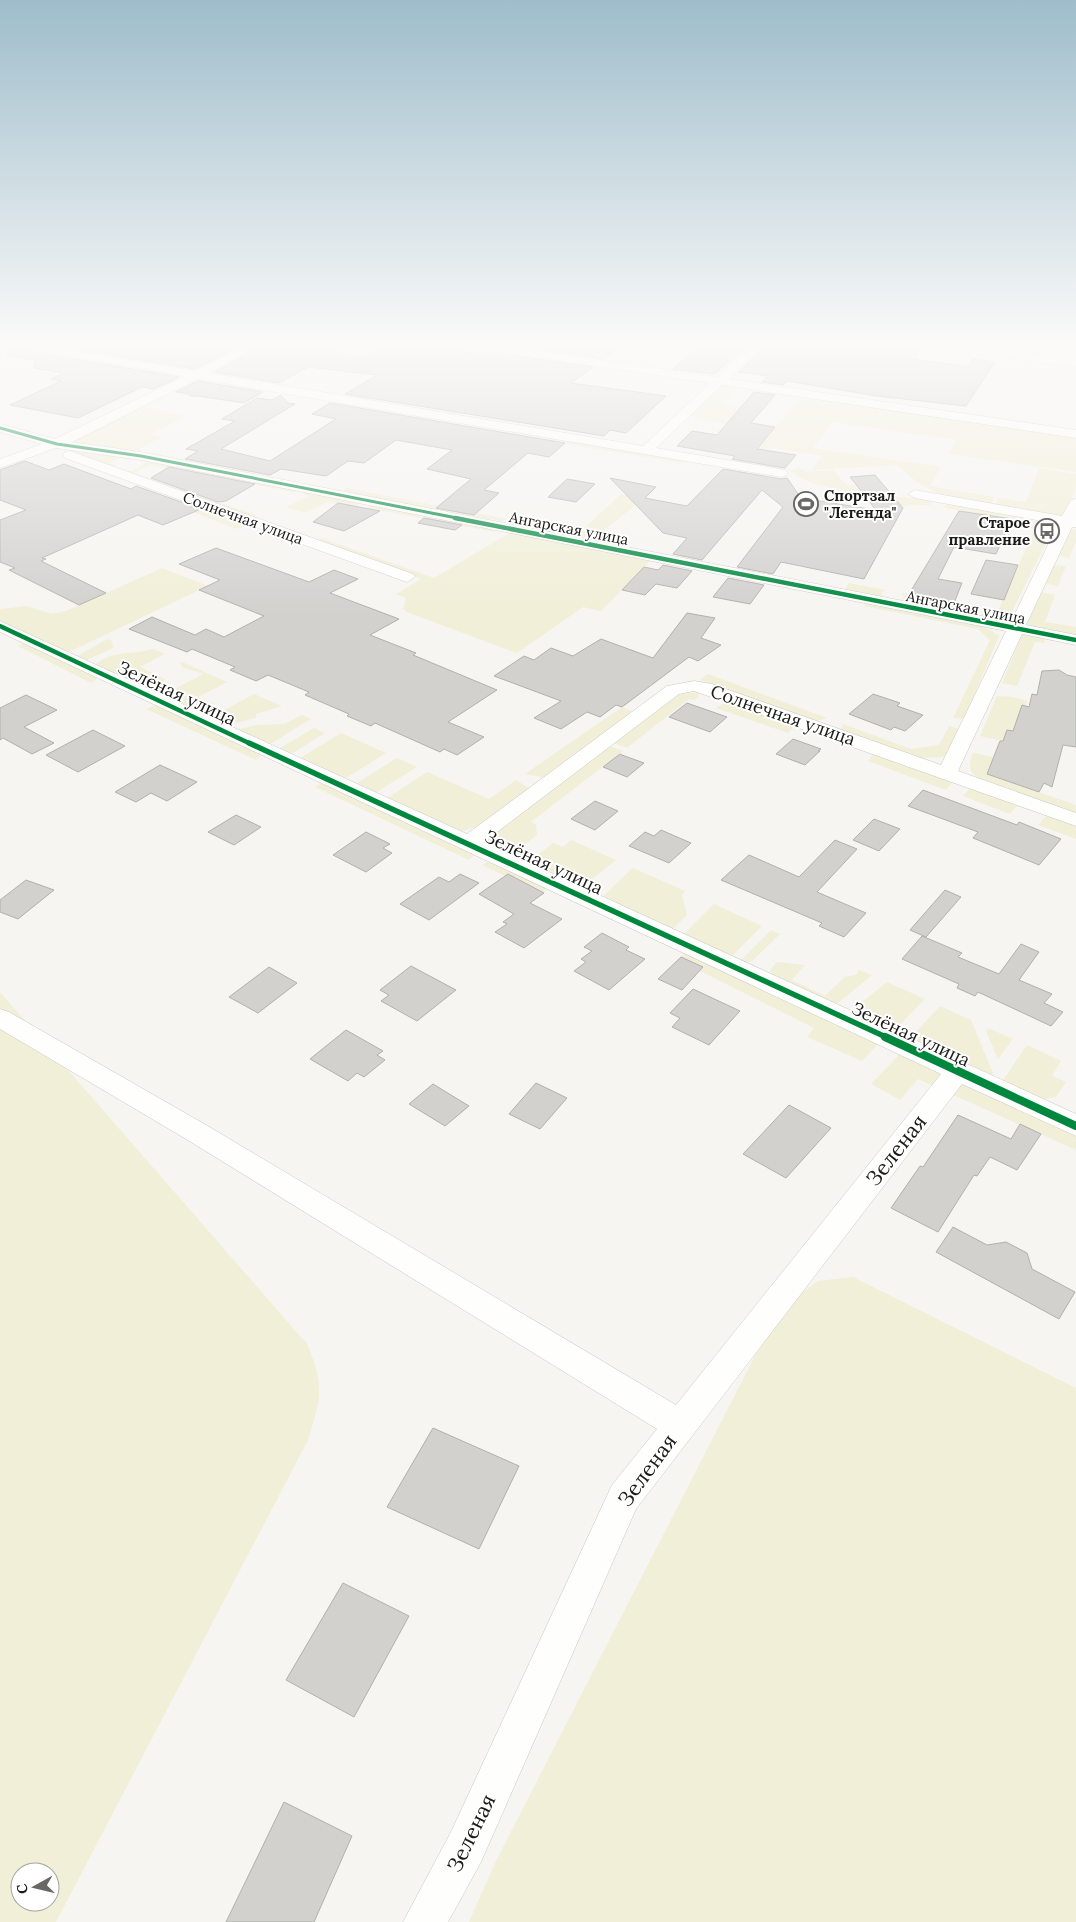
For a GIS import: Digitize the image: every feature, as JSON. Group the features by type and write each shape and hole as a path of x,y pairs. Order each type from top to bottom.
{"street":[{"name":"Солнечная улица","path":"27,436 57,444 59,452 406,577"},
{"path":"0,464 57,444 74,436"},
{"path":"566,436 781,473"},
{"path":"647,449 661,436"},
{"name":"Ангарская улица","path":"57,444 141,456 1076,640"},
{"path":"915,494 1072,522"},
{"path":"948,772 1016,629 1072,522 1076,503"},
{"name":"Зелёная улица","path":"0,626 222,731 469,843 1076,1126"},
{"name":"Солнечная улица","path":"469,843 673,690 683,687 706,688 948,772 1076,820"},
{"path":"0,1018 196,1132 680,1425"},
{"name":"Зеленая","path":"425,1922 466,1847 624,1497 957,1072"}],"shaded area":[{"path":"84,436 161,437 135,452 76,442 77,439"},
{"path":"768,436 822,436 813,448 941,467 930,486 994,497 990,506 950,497 918,483 897,465 812,470 822,456 769,447 757,461 781,465 778,469 738,462 751,443 764,440"},
{"path":"927,436 1076,436 1076,472 949,454 956,440"},
{"path":"551,437 688,459 683,463 546,441"},
{"path":"68,449 132,458 128,460 121,458 110,463 115,465 113,468 69,452"},
{"path":"143,460 298,490 293,492 150,465 134,473 256,515 249,518 122,470 132,471 146,463 140,461"},
{"path":"798,468 807,472 834,470 846,485 853,484 859,492 833,489 812,483 791,471"},
{"path":"1039,468 1076,474 1076,487 1063,517 995,507 998,498 1026,502"},
{"path":"347,488 507,519 501,521 342,492"},
{"path":"308,492 359,503 357,506 327,502 305,513 286,507 309,496 303,494"},
{"path":"621,494 645,498 594,537 587,539 574,536 574,531 580,532"},
{"path":"854,494 930,499 933,504 905,506 843,496"},
{"path":"187,502 246,525 237,529 174,505"},
{"path":"949,503 1055,525 1009,618 996,620 980,618 985,608 998,611 1037,524 945,508 944,506"},
{"path":"373,505 497,530 494,532 367,508"},
{"path":"1076,529 1076,542 1069,558 1057,555 1070,531"},
{"path":"511,532 651,560 601,611 583,607 517,653 403,609 406,598 396,594 421,579 316,541 322,538 434,578"},
{"path":"1052,565 1066,566 1058,586 1044,583"},
{"path":"162,568 208,586 71,651 64,652 0,621 0,609 26,606 52,614 66,611"},
{"path":"849,583 885,590 881,593 882,596 890,598 889,600 844,591"},
{"path":"1040,592 1055,595 1045,622 1076,627 1076,635 1035,628 1028,623"},
{"path":"902,593 970,606 965,615 896,600 902,600 904,597"},
{"path":"867,604 980,626 999,636 964,719 953,718 990,640 978,629 864,606"},
{"path":"1027,633 1046,636 1044,643 1035,642 1017,686 1002,683 1022,635"},
{"path":"107,639 112,641 113,647 111,649 84,661 76,657"},
{"path":"24,643 96,677 96,680 91,683 18,646"},
{"path":"153,649 165,654 140,667 165,679 162,686 151,693 94,666 107,657"},
{"path":"182,662 227,682 198,697 212,704 211,711 195,713 160,697 203,674 182,667 180,663"},
{"path":"708,674 827,718 816,721 700,680"},
{"path":"698,692 699,696 694,700 689,699 627,748 613,743 677,695"},
{"path":"254,694 282,706 256,714 256,718 224,726 215,722 215,715"},
{"path":"997,696 1013,697 1027,701 1026,706 1022,706 1012,743 980,736"},
{"path":"729,700 792,724 792,729 788,733 716,708"},
{"path":"156,705 262,754 256,760 146,709"},
{"path":"622,707 633,712 547,778 525,774"},
{"path":"302,715 311,719 267,746 234,730 257,725 284,724"},
{"path":"843,724 911,749 939,745 949,726 959,729 948,752 943,757 918,758 840,730"},
{"path":"314,728 325,733 288,756 277,750"},
{"path":"341,733 386,753 341,781 297,760"},
{"path":"609,746 623,751 531,822 536,825 537,835 523,846 503,853 488,843 488,838"},
{"path":"870,752 954,781 946,790 868,761 872,755"},
{"path":"973,753 993,757 986,774 1076,805 1076,815 979,779 970,768"},
{"path":"397,758 417,767 372,795 352,786"},
{"path":"427,772 489,799 516,780 530,789 477,827 463,831 452,831 383,801"},
{"path":"322,783 477,853 469,860 315,787"},
{"path":"971,787 1019,804 1010,814 963,796"},
{"path":"1047,815 1076,826 1076,839 1038,825"},
{"path":"571,840 616,860 580,889 530,866 539,854 553,843 563,847"},
{"path":"492,860 547,885 544,893 509,874 505,876 482,865"},
{"path":"633,868 685,891 682,895 687,915 671,931 617,908 616,902 603,896"},
{"path":"714,904 762,926 730,958 682,936"},
{"path":"771,930 780,934 752,961 743,964 739,962"},
{"path":"687,952 879,1043 862,1061 807,1037 814,1028 700,971 703,967 681,957"},
{"path":"777,962 805,965 792,980 825,996 845,977 856,975 859,970 872,975 833,1007 773,978 770,970"},
{"path":"887,982 925,999 891,1034 847,1014"},
{"path":"0,992 307,1344 319,1382 316,1413 308,1440 56,1922 0,1922"},
{"path":"940,1006 971,1020 993,1073 990,1078 908,1040"},
{"path":"988,1028 1013,1039 998,1059 986,1031"},
{"path":"1027,1045 1061,1061 1052,1076 1066,1082 1056,1097 1039,1100 1001,1083"},
{"path":"900,1054 1076,1134 1076,1150 918,1079 900,1100 871,1084"},
{"path":"853,1277 1076,1388 1076,1922 469,1922 496,1861 779,1309 818,1281"}],"building":[{"path":"209,436 243,436 221,449 270,461 310,436 522,436 565,443 549,457 528,453 484,490 499,493 474,515 436,508 471,479 427,469 452,450 396,440 364,463 348,461 326,476 281,469 270,475 185,459 198,451 186,449"},
{"path":"687,436 768,436 757,449 796,455 785,468 732,459 735,456 677,446"},
{"path":"25,461 49,470 64,464 131,489 136,486 201,509 163,525 138,515 42,558 46,559 41,561 106,593 79,605 9,570 15,568 0,562 0,520 26,510 0,500 0,470"},
{"path":"169,467 255,484 226,501 218,502 151,478"},
{"path":"723,469 781,479 787,478 801,498 876,510 850,477 875,475 903,508 864,579 781,562 773,574 737,567 783,507 762,490 702,560 673,554 687,538 663,533 610,478 656,487 645,498 687,506"},
{"path":"567,479 595,484 576,502 548,497"},
{"path":"338,503 380,511 344,531 313,522"},
{"path":"959,511 1012,519 996,554 954,547 938,579 962,583 954,603 909,594"},
{"path":"424,518 462,525 455,530 418,523"},
{"path":"216,548 309,582 334,570 358,579 330,593 399,619 370,635 416,653 413,655 497,690 448,722 484,737 457,755 444,749 440,752 375,723 371,726 347,716 349,714 305,695 309,692 268,675 256,681 230,670 235,667 192,649 187,652 129,629 152,617 195,635 206,629 224,637 264,616 199,590 220,580 179,564"},
{"path":"986,560 1018,565 1004,600 971,594"},
{"path":"663,565 692,571 677,588 656,584 645,595 622,590 644,567 658,570"},
{"path":"728,578 764,585 750,604 713,597"},
{"path":"687,613 715,618 701,638 721,645 698,661 689,657 622,707 616,705 600,717 587,712 561,729 534,718 561,701 494,676 524,656 534,660 551,648 573,656 601,639 653,658"},
{"path":"1059,670 1067,675 1076,677 1076,747 1063,745 1052,787 1044,783 1039,792 987,774 1000,741 1003,741 1007,730 1013,731 1022,705 1029,707 1032,694 1037,695 1042,671"},
{"path":"873,694 900,703 897,706 923,715 905,731 894,727 891,730 849,714"},
{"path":"26,695 57,710 24,727 54,743 32,754 3,738 0,740 0,708"},
{"path":"687,703 727,717 710,732 669,717"},
{"path":"93,730 125,746 78,772 46,755"},
{"path":"793,739 821,749 805,765 776,754"},
{"path":"620,754 644,763 627,777 603,767"},
{"path":"160,765 197,782 167,801 151,793 136,802 115,792"},
{"path":"923,790 1017,825 1019,822 1061,839 1039,865 973,838 978,832 908,806"},
{"path":"595,801 618,811 595,830 571,819"},
{"path":"236,815 261,827 234,845 208,832"},
{"path":"874,819 900,829 879,851 853,840"},
{"path":"661,830 691,843 669,863 629,846 645,832 654,836"},
{"path":"366,832 390,844 383,848 392,853 366,872 333,855"},
{"path":"835,840 857,849 817,892 866,913 844,937 819,926 822,923 721,880 749,855 799,877"},
{"path":"460,874 479,883 429,920 400,904 439,877 449,882"},
{"path":"508,874 544,893 530,903 562,919 524,948 495,932 507,924 503,922 514,914 479,894"},
{"path":"26,880 54,890 18,919 0,912 0,900"},
{"path":"945,890 961,897 926,937 910,930"},
{"path":"602,933 629,947 626,950 645,959 609,990 574,971 586,962 581,959 592,951 584,947"},
{"path":"922,936 962,953 958,957 999,974 1021,944 1039,952 1019,980 1052,994 1044,1003 1063,1012 1051,1026 978,992 975,996 957,988 959,984 902,959"},
{"path":"681,957 703,967 682,990 658,979"},
{"path":"411,966 456,990 417,1021 381,1001 389,995 380,990"},
{"path":"269,967 297,983 258,1013 229,997"},
{"path":"693,989 740,1011 709,1045 672,1027 680,1018 670,1013"},
{"path":"346,1030 383,1051 377,1055 385,1060 364,1077 357,1073 348,1081 310,1059"},
{"path":"536,1083 567,1098 540,1129 509,1114"},
{"path":"433,1084 469,1106 445,1126 409,1104"},
{"path":"789,1105 831,1128 786,1178 743,1154"},
{"path":"958,1115 1011,1139 1020,1124 1041,1134 1017,1170 990,1157 977,1176 974,1175 938,1232 891,1208 920,1166 923,1167"},
{"path":"953,1227 987,1245 1006,1242 1027,1253 1032,1269 1075,1292 1059,1319 936,1252"},
{"path":"433,1428 519,1466 479,1549 387,1507"},
{"path":"343,1583 409,1616 354,1717 286,1680"},
{"path":"284,1802 352,1836 314,1922 226,1922"}],"cycle path":[{"path":"27,436 57,444 141,456 1076,640"},
{"path":"0,626 187,715 469,843 1076,1126"}],"place":[{"name":"Спортзал \"Легенда\"","path":"806,504"},
{"name":"Старое правление","path":"1047,531"}]}
